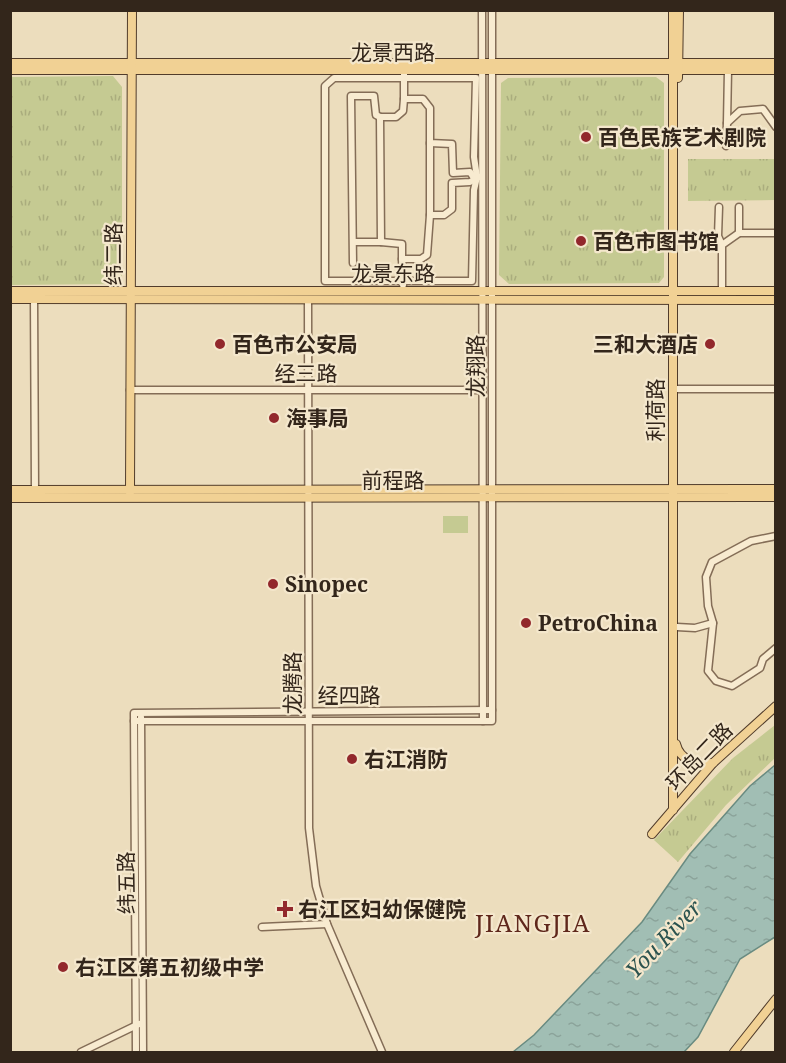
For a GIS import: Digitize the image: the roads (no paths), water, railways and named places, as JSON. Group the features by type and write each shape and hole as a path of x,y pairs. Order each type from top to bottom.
{"main road":[{"name":"纬二路","path":"130,494 132,10"},
{"name":"利荷路","path":"673,10 676,66"},
{"name":"利荷路","path":"673,810 676,66 679,10"},
{"name":"龙景西路","path":"10,63 404,75 482,66"},
{"name":"龙景西路","path":"10,70 132,66 676,66 776,63"},
{"name":"龙景西路","path":"676,66 728,70 776,70"},
{"name":"龙景东路","path":"10,299 403,287 492,296 675,296 776,300"},
{"name":"龙景东路","path":"10,291 308,300 483,295"},
{"name":"龙景东路","path":"675,296 723,291 776,291"},
{"name":"利荷路","path":"675,296 678,751 694,763 713,763"},
{"name":"前程路","path":"10,498 130,494 675,493 776,489"},
{"name":"前程路","path":"10,490 130,494"},
{"name":"前程路","path":"675,493 776,497"},
{"name":"环岛二路","path":"652,834 713,763 776,706"},
{"path":"734,1053 776,999"}],"street":[{"name":"龙翔路","path":"482,10 478,177 483,295 483,722"},
{"name":"龙翔路","path":"492,10 492,722"},
{"path":"726,146 728,70"},
{"path":"353,263 355,242 351,96 374,96 376,115 396,117 403,111 404,75"},
{"path":"404,75 476,78 474,157 478,177 474,190 472,281 403,287 325,281 325,86 334,78 404,75"},
{"path":"402,259 420,259 427,255 430,215 430,142 427,102 423,99 404,99"},
{"path":"727,123 740,111 763,110 776,127"},
{"path":"380,117 381,242"},
{"path":"430,142 452,144 453,172 470,172 478,177"},
{"path":"430,215 444,215 452,208 452,183 470,182 478,177"},
{"path":"719,207 718,236 722,245 723,291"},
{"path":"739,207 739,233"},
{"path":"722,245 739,233 776,233"},
{"path":"355,242 402,244 403,287"},
{"path":"34,299 35,490"},
{"name":"龙腾路","path":"308,300 309,828 316,886 327,924 382,1053"},
{"path":"677,389 776,389"},
{"name":"经三路","path":"130,390 483,390"},
{"path":"776,536 751,541 712,562 706,577 708,606 713,623 708,671 716,681 732,686 760,668 763,659 776,648"},
{"path":"677,627 695,628 713,623"},
{"name":"经四路","path":"138,713 492,710"},
{"name":"纬五路","path":"138,713 140,1024 143,1053"},
{"name":"经四路","path":"138,721 492,722"},
{"path":"262,927 327,924"},
{"path":"81,1053 140,1024"},
{"name":"纬五路","path":"136,1053 140,1024"}],"water":[{"name":"You River","path":"775,765 775,937 740,959 698,1037 684,1052 513,1052 534,1035 642,922 690,854 750,786"}],"place":[{"name":"百色民族艺术剧院","path":"586,137"},
{"name":"百色市图书馆","path":"581,241"},
{"name":"百色市公安局","path":"220,344"},
{"name":"三和大酒店","path":"710,344"},
{"name":"海事局","path":"274,418"},
{"name":"Sinopec","path":"273,584"},
{"name":"PetroChina","path":"526,623"},
{"name":"右江消防","path":"352,759"},
{"name":"右江区妇幼保健院","path":"285,909"},
{"name":"右江区第五初级中学","path":"63,967"}],"district":[{"name":"JIANGJIA","path":"533,922"}]}
